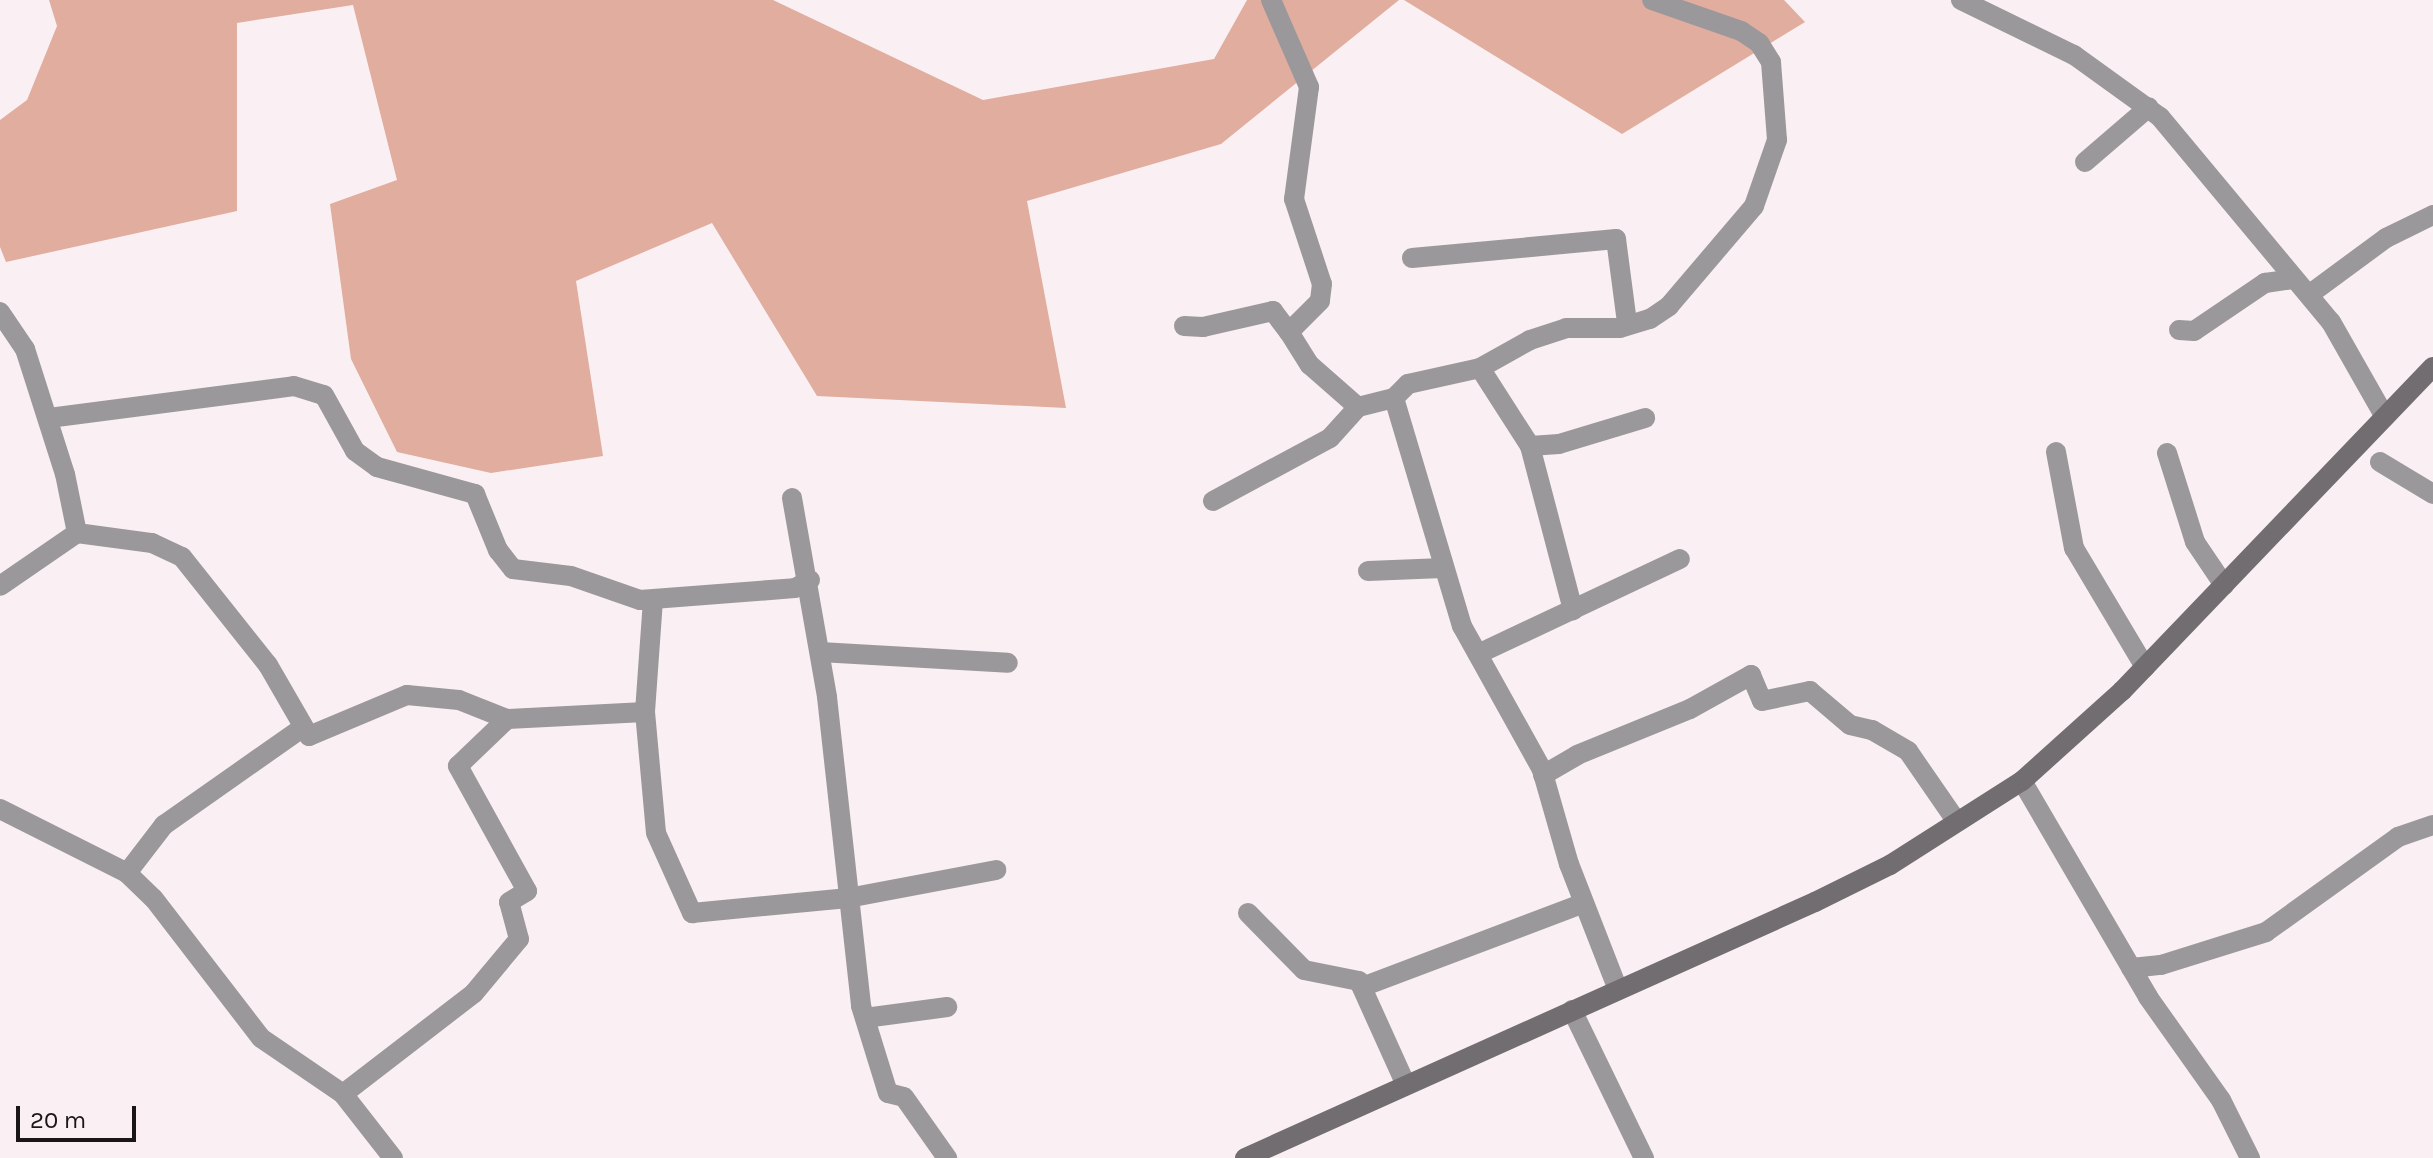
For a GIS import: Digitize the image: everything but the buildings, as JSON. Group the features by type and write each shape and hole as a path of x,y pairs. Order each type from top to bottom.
{"street":[{"path":"1271,0 1309,87 1294,199 1322,284 1320,301 1289,332"},
{"path":"1213,501 1330,438 1358,407 1394,398 1408,384 1435,375 1480,368 1530,340 1566,328 1650,319 1669,306 1754,206 1777,140 1774,72 1759,43 1741,31 1652,0"},
{"path":"1961,0 2008,28 2074,55 2149,107 2310,294 2353,355 2385,417"},
{"path":"2085,162 2149,107"},
{"path":"2310,294 2386,238 2433,215"},
{"path":"1412,258 1616,239 1627,323"},
{"path":"2179,330 2194,331 2265,283 2294,279"},
{"path":"1184,326 1203,327 1273,311 1310,365 1358,407"},
{"path":"0,312 25,349 49,418 77,533"},
{"path":"1245,1158 1890,865 2022,781 2145,667 2433,367"},
{"path":"1480,368 1530,446 1573,610"},
{"path":"49,418 272,385 312,390 324,395 347,439 366,460 475,494 498,550 513,569 571,576 640,600 795,588 810,580"},
{"path":"1394,398 1462,626 1543,775 1584,903 1618,990"},
{"path":"1530,446 1559,444 1645,418"},
{"path":"2056,452 2074,548 2145,667"},
{"path":"2167,453 2195,542 2224,585"},
{"path":"2380,462 2433,494"},
{"path":"792,498 810,580 865,1018 888,1093 904,1097 947,1158"},
{"path":"0,586 77,533 152,543 182,557 261,655 309,736 407,695 459,700 507,719 645,712"},
{"path":"1478,654 1680,559"},
{"path":"1368,571 1443,568"},
{"path":"653,600 645,712 656,833 692,913 848,898 996,870"},
{"path":"820,652 1008,663"},
{"path":"1543,775 1577,755 1690,709 1751,675 1762,701 1810,691 1850,725 1872,730 1908,751 1957,822"},
{"path":"343,1094 474,993 519,939 509,902 527,891 458,766 507,719"},
{"path":"127,873 164,825 302,728"},
{"path":"2022,781 2131,968 2221,1100 2250,1158"},
{"path":"0,809 127,873 154,899 261,1038 343,1094 393,1158"},
{"path":"2131,968 2161,965 2266,932 2398,837 2433,825"},
{"path":"1362,987 1584,903"},
{"path":"1248,913 1304,970 1359,981 1406,1085"},
{"path":"865,1018 947,1007"},
{"path":"1572,1010 1644,1158"}],"shaded area":[{"path":"49,0 773,0 983,100 1214,59 1247,0 1399,0 1221,144 1027,201 1066,408 817,396 712,223 576,281 603,456 491,473 397,452 351,359 330,204 397,180 353,5 237,23 237,211 6,262 0,247 0,120 27,100 57,26"},
{"path":"1404,0 1784,0 1805,22 1622,134"}]}
